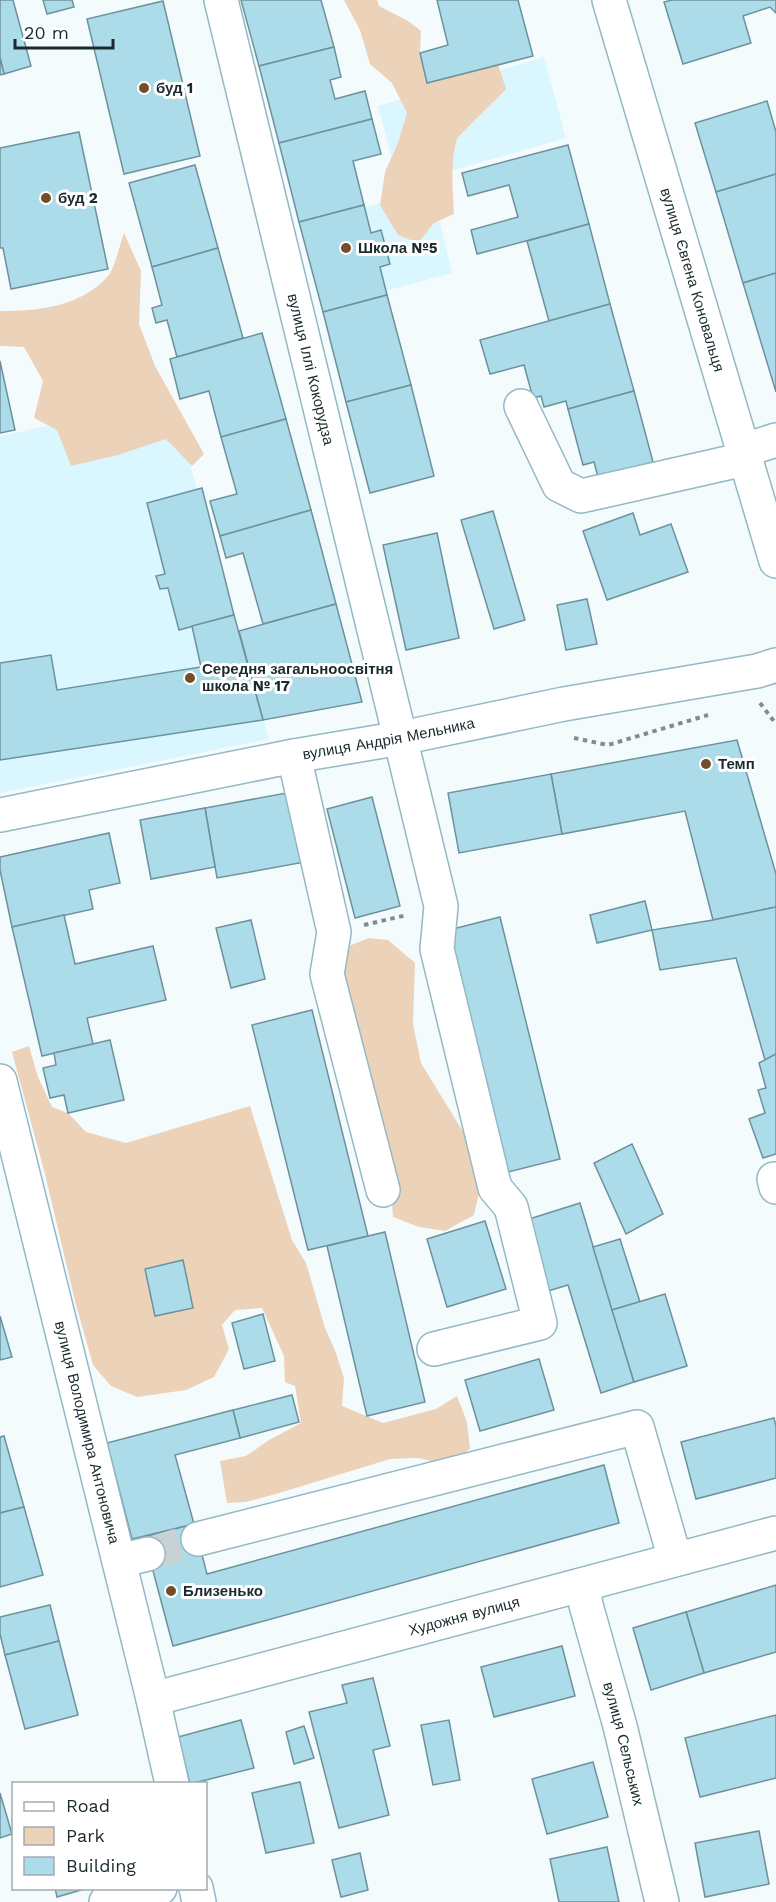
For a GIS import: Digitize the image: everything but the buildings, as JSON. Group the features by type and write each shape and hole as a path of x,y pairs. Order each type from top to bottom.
{"street":[{"name":"вулиця Іллі Кокорудза","path":"221,0 441,906 437,949 495,1188 511,1207 540,1323 434,1349"},
{"name":"вулиця Євгена Коновальця","path":"609,0 776,561"},
{"path":"522,406 559,485 581,496 744,455 776,440"},
{"name":"вулиця Андрія Мельника","path":"0,814 294,756 401,738 564,704 758,671 776,665"},
{"path":"294,756 334,932 327,974 383,1190"},
{"name":"вулиця Володимира Антоновича","path":"0,1081 134,1557 153,1699 172,1782"},
{"path":"198,1539 637,1427 675,1559"},
{"name":"Художня вулиця","path":"153,1699 776,1533"},
{"name":"вулиця Сельських","path":"583,1585 586,1605 620,1726 662,1902"},
{"path":"106,1902 151,1890"}],"path":[{"path":"334,932 441,906"}],"shaded area":[{"path":"544,57 566,138 429,177 452,273 325,307 303,224 402,197 378,106"},
{"path":"171,399 269,739 0,793 0,436"}],"green space":[{"path":"344,0 377,0 379,6 408,21 421,31 420,53 427,83 498,64 506,89 457,139 453,166 454,214 434,223 418,243 398,235 380,205 385,172 398,143 407,113 392,83 370,64 360,30"},
{"path":"124,233 141,271 139,324 155,366 204,454 192,466 166,439 118,455 71,466 57,430 34,418 43,381 24,347 0,346 0,311 44,308 85,295 111,272"},
{"path":"369,938 388,940 415,963 413,1024 421,1063 462,1130 472,1154 480,1188 474,1215 445,1231 419,1227 393,1217 391,1190 342,979 344,948"},
{"path":"29,1046 38,1077 52,1107 68,1113 86,1132 126,1143 250,1106 292,1240 306,1263 325,1328 344,1378 342,1406 383,1423 436,1409 457,1396 467,1422 470,1449 448,1465 418,1458 390,1459 276,1494 246,1502 227,1503 220,1461 246,1456 269,1440 301,1423 295,1386 285,1382 284,1356 262,1308 235,1310 222,1325 229,1349 214,1377 186,1390 137,1397 111,1386 93,1365 12,1052"}],"tunnel":[{"path":"148,1554 198,1539"}],"place":[{"name":"буд 1","path":"144,88"},
{"name":"буд 2","path":"46,198"},
{"name":"Школа №5","path":"346,248"},
{"name":"Середня загальноосвітня школа № 17","path":"190,678"},
{"name":"Темп","path":"706,764"},
{"name":"Близенько","path":"171,1591"}]}
